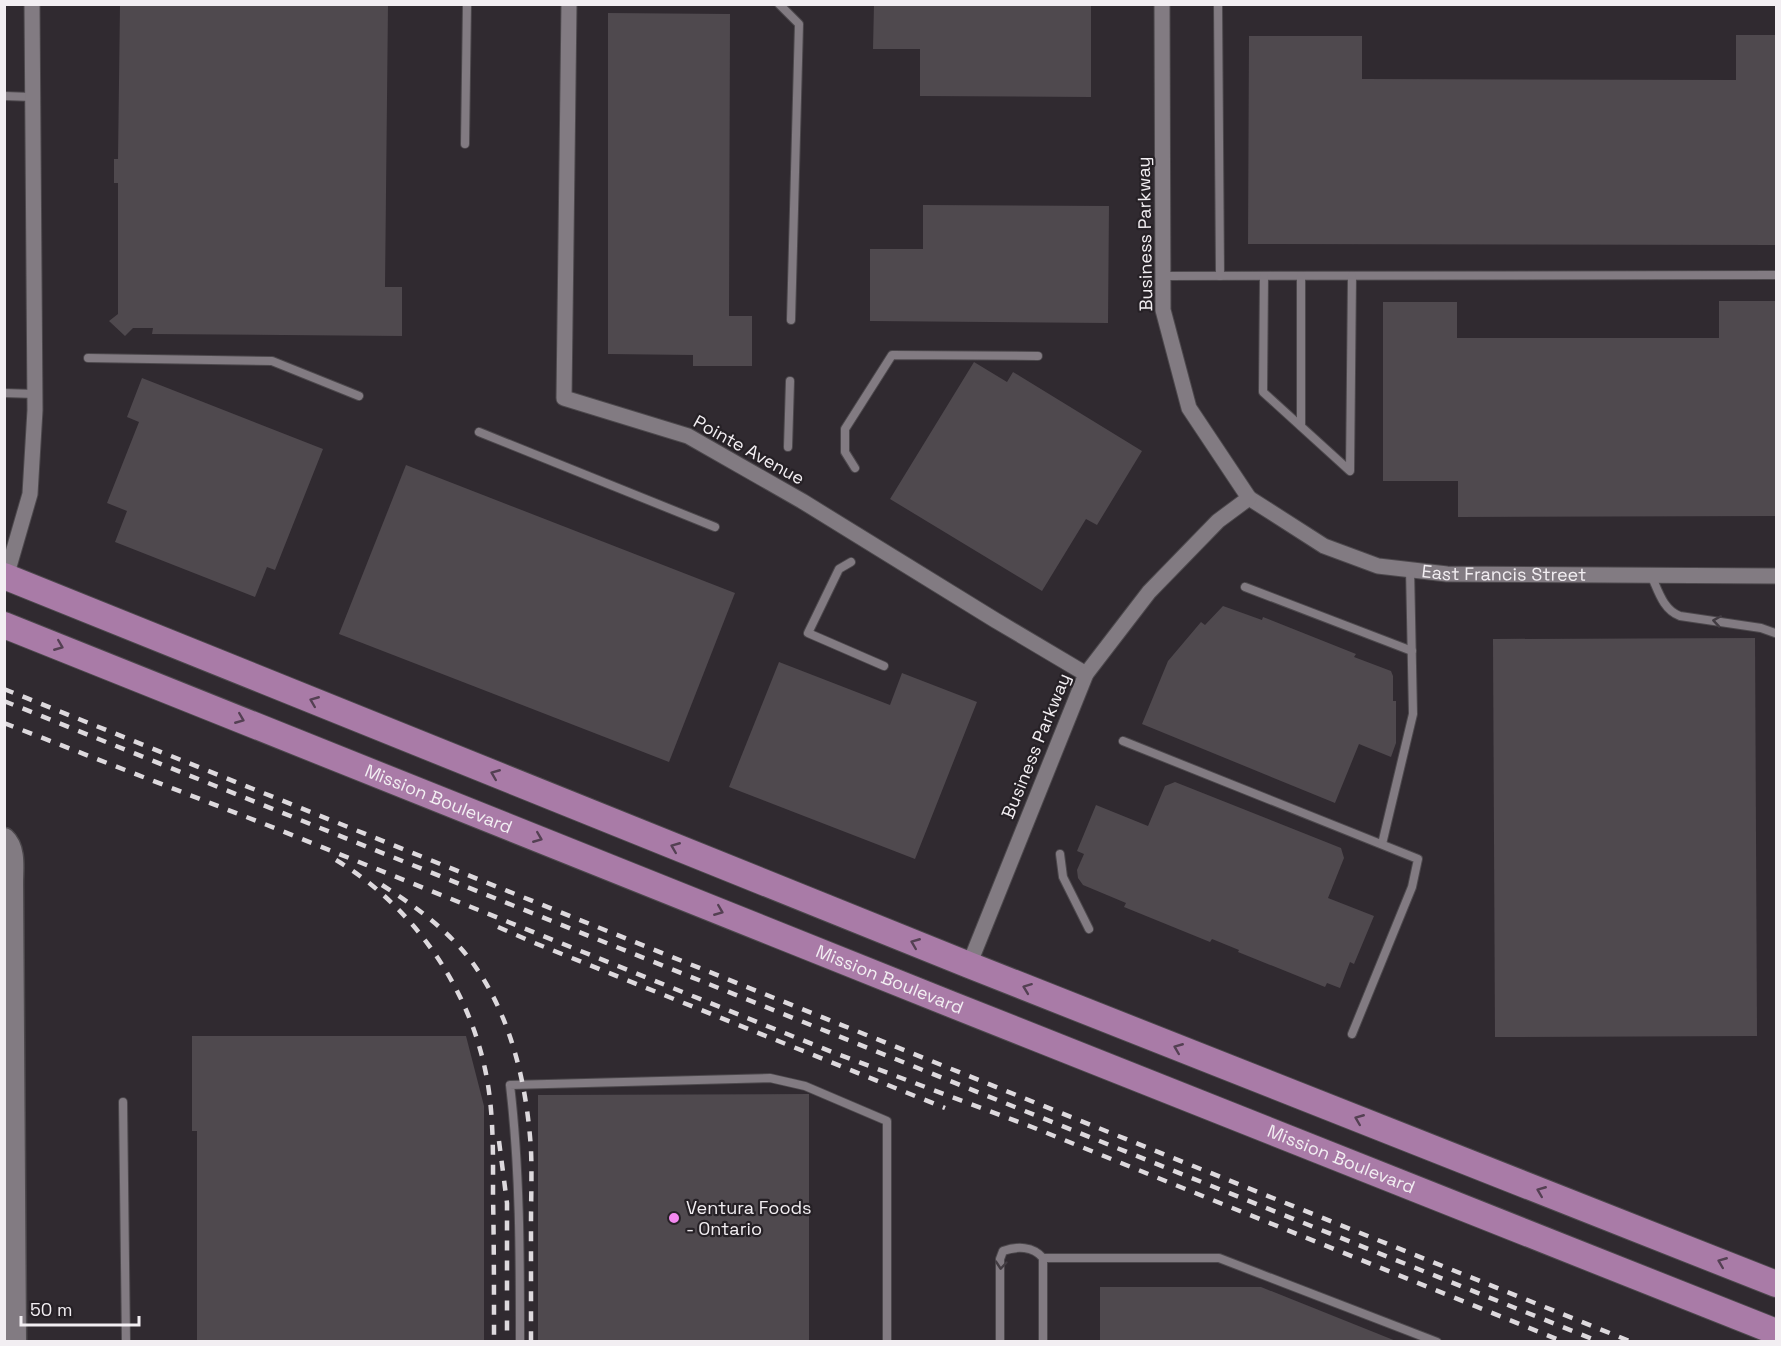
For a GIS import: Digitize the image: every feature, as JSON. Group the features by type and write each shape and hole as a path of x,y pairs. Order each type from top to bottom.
{"main road":[{"path":"5,577 969,965 1776,1284"},
{"name":"Mission Boulevard","path":"4,625 1776,1332"}],"street":[{"path":"5,577 30,495 35,394 32,4"},
{"name":"Pointe Avenue","path":"568,4 564,398 688,436 802,501 1086,674"},
{"name":"Business Parkway","path":"969,965 1086,674 1149,592 1218,521 1249,498 1189,408 1163,309 1162,4"},
{"name":"East Francis Street","path":"1249,498 1324,546 1378,566 1447,574 1776,576"},
{"path":"6,841 11,854 12,883 9,1024 11,1338"}],"lane":[{"path":"465,144 466,4"},
{"path":"779,4 799,24 791,320"},
{"path":"1218,4 1220,276"},
{"path":"4,96 32,97"},
{"path":"1163,276 1776,275"},
{"path":"1264,276 1263,392 1350,471 1352,276"},
{"path":"1301,276 1301,426"},
{"path":"855,468 845,452 845,429 892,355 1038,356"},
{"path":"88,358 272,361 359,396"},
{"path":"788,447 790,381"},
{"path":"4,393 35,394"},
{"path":"478,432 715,528"},
{"path":"851,562 839,569 808,633 884,666"},
{"path":"1383,844 1413,714 1410,569"},
{"path":"1651,575 1667,608 1672,613 1761,628 1775,633"},
{"path":"1245,587 1412,651"},
{"path":"1123,741 1418,859 1412,887 1352,1034"},
{"path":"1060,854 1063,877 1089,929"},
{"path":"520,1341 516,1141 510,1085 770,1078 805,1086 887,1121 887,1341"},
{"path":"123,1102 126,1341"},
{"path":"1000,1341 1000,1259 1003,1251 1011,1248 1029,1248 1037,1251 1043,1258 1043,1341"},
{"path":"1043,1258 1219,1258 1437,1341"}],"building":[{"path":"120,4 388,4 385,287 402,287 402,336 152,334 153,328 133,328 125,336 109,321 118,314 118,183 114,183 114,159 118,159"},
{"path":"874,4 1091,4 1091,97 920,96 920,49 873,49"},
{"path":"608,13 730,14 729,316 752,316 752,366 693,366 693,355 608,354"},
{"path":"1736,35 1776,35 1776,245 1248,244 1249,36 1362,36 1362,79 1736,80"},
{"path":"923,205 1109,206 1108,323 870,321 870,249 923,249"},
{"path":"1719,301 1776,301 1776,516 1458,517 1458,481 1383,481 1383,302 1457,302 1457,338 1719,338"},
{"path":"974,362 1007,382 1013,372 1142,451 1097,525 1086,519 1042,591 890,499"},
{"path":"142,378 323,449 275,570 267,567 255,597 115,542 127,511 107,503 139,422 127,417"},
{"path":"406,465 735,593 669,762 339,634"},
{"path":"1223,606 1262,620 1263,617 1356,654 1354,657 1391,671 1393,701 1396,701 1396,743 1391,757 1359,744 1335,803 1142,724 1168,661 1201,622 1205,625"},
{"path":"1755,638 1757,1036 1495,1037 1493,639"},
{"path":"779,662 890,705 902,673 977,702 915,859 729,787"},
{"path":"1175,782 1341,848 1344,858 1328,898 1374,916 1354,964 1350,962 1340,988 1327,983 1325,987 1238,952 1239,950 1212,939 1210,942 1124,907 1126,903 1083,885 1078,878 1077,870 1084,854 1077,851 1096,805 1148,826 1165,786"},
{"path":"192,1036 466,1036 484,1106 484,1341 197,1341 197,1131 192,1131"},
{"name":"Ventura Foods - Ontario","path":"809,1094 809,1341 538,1341 538,1095"},
{"path":"1100,1287 1261,1287 1396,1341 1100,1341"}],"railway":[{"path":"4,689 1632,1342"},
{"path":"4,701 1600,1342"},
{"path":"4,723 267,825 832,1052 1032,1127 1564,1342"},
{"path":"336,860 363,878 411,923 450,977 477,1037 488,1085 493,1148 494,1342"},
{"path":"382,885 430,919 463,950 486,983 507,1028 515,1052 526,1101 531,1150 531,1342"},
{"path":"498,927 945,1108"},
{"path":"499,1141 507,1203 507,1342"}],"place":[{"name":"Ventura Foods - Ontario","path":"674,1218"}]}
